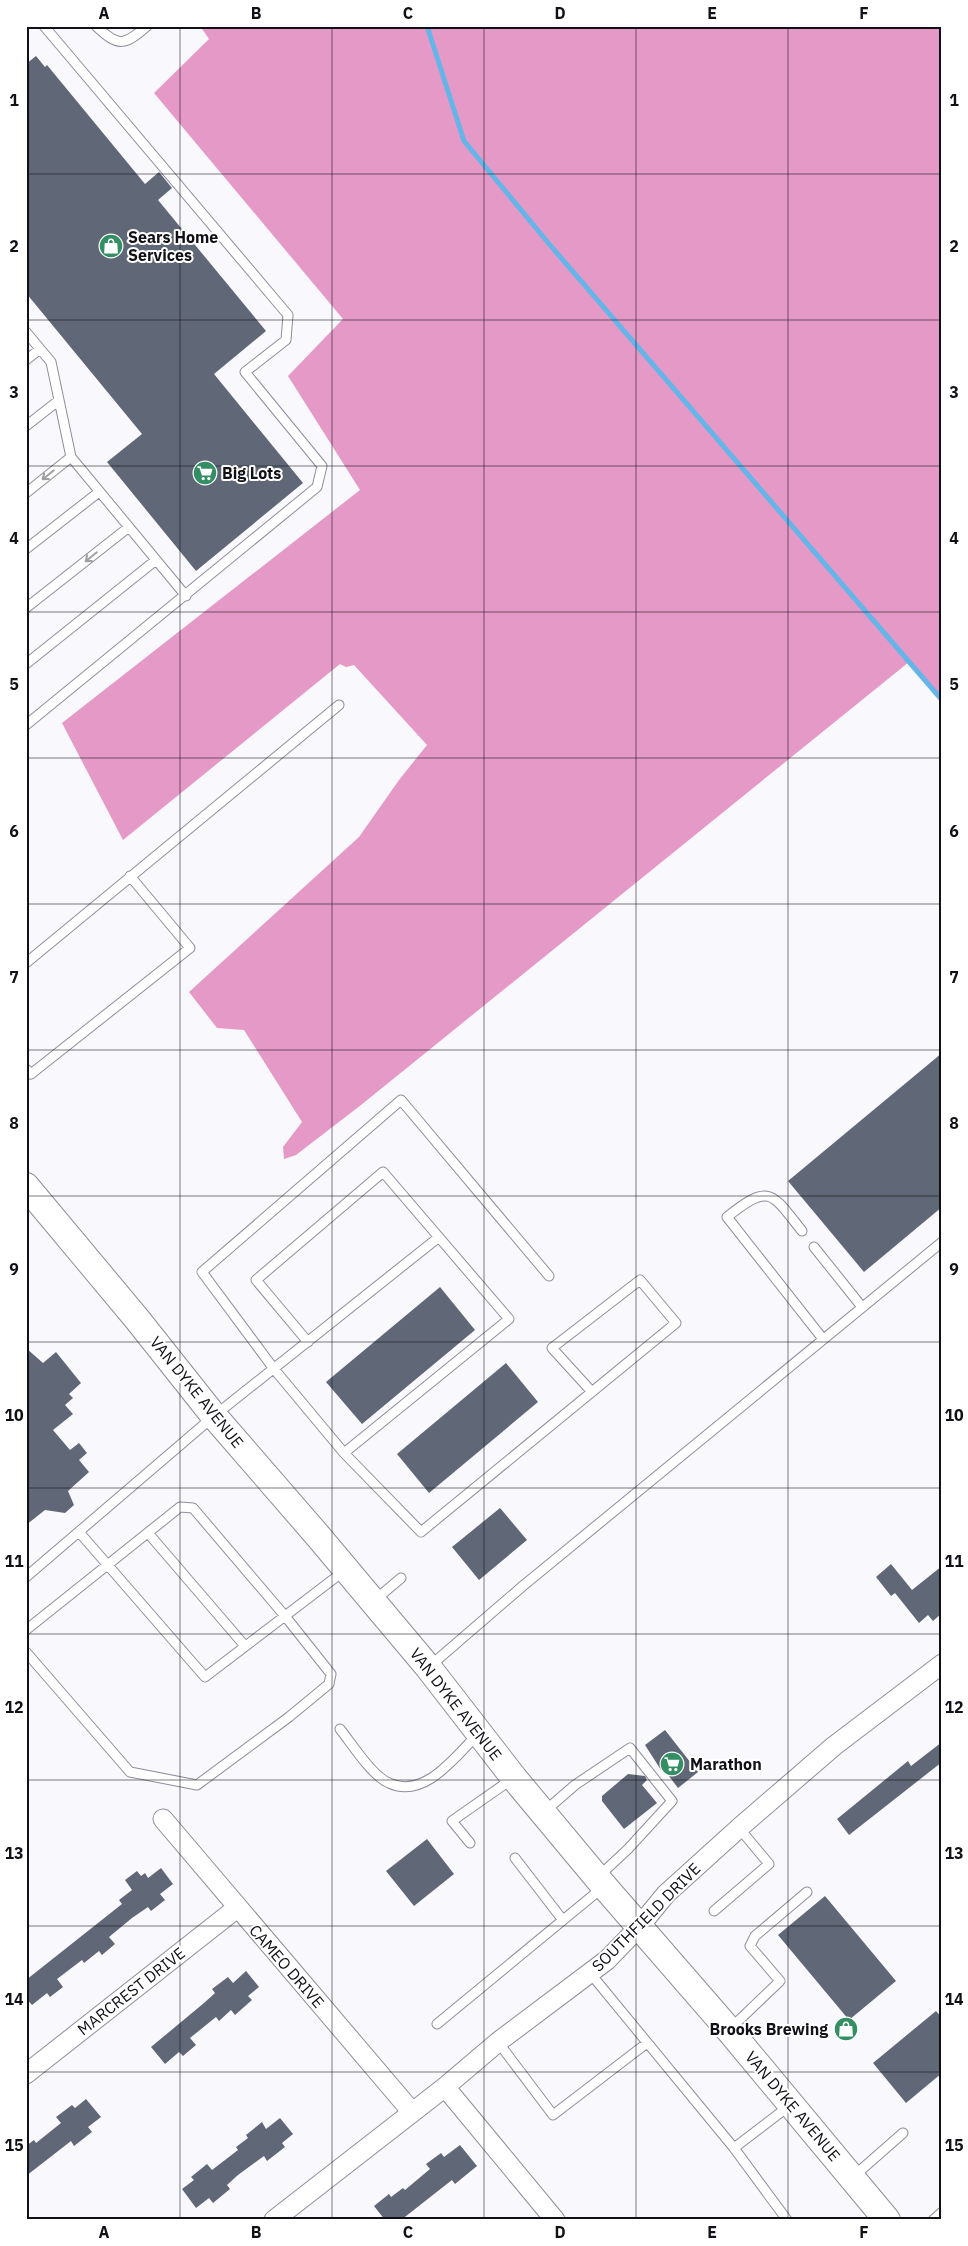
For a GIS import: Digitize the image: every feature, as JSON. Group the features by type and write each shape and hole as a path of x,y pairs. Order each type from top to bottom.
{"main road":[{"name":"VAN DYKE AVENUE","path":"26,1186 137,1319 214,1416 346,1569 428,1668 514,1778 638,1928 729,2030 791,2104 852,2178 881,2218"}],"street":[{"name":"SOUTHFIELD DRIVE","path":"274,2220 445,2087 498,2042 590,1974 638,1928 666,1894 739,1828 834,1746 942,1664"},
{"name":"CAMEO DRIVE","path":"163,1819 236,1908 412,2112"},
{"name":"MARCREST DRIVE","path":"26,2074 236,1908"},
{"path":"445,2087 555,2220"}],"lane":[{"path":"26,725 186,596 317,486 322,466 246,372 286,340 288,315 44,26"},
{"path":"96,26 106,36 117,41 129,41 148,26"},
{"path":"26,332 51,362 71,457 186,596"},
{"path":"26,360 40,349"},
{"path":"26,426 58,400"},
{"path":"26,493 71,457"},
{"path":"26,549 99,492"},
{"path":"26,608 129,527"},
{"path":"26,664 156,560"},
{"path":"26,963 339,705"},
{"path":"26,1069 31,1074 190,948 130,876"},
{"path":"549,1276 400,1100 202,1272 274,1370 344,1453 422,1532 676,1323 640,1280 552,1348 592,1392"},
{"path":"308,1342 256,1280 383,1172 509,1319 344,1453"},
{"path":"802,1231 780,1203 769,1196 760,1195 749,1200 727,1217 824,1339"},
{"path":"26,1578 214,1416 439,1238"},
{"path":"428,1668 942,1242"},
{"path":"814,1247 862,1307"},
{"path":"26,1630 108,1566 180,1506 193,1508 285,1616 331,1674 329,1684 289,1717 197,1785 130,1772 26,1652"},
{"path":"79,1532 205,1677 346,1569"},
{"path":"148,1533 246,1646"},
{"path":"373,1602 401,1578"},
{"path":"340,1729 377,1775 388,1783 400,1786 413,1786 424,1783 436,1776 480,1733"},
{"path":"437,2024 562,1919 600,1882 672,1801 630,1748 575,1785 543,1812"},
{"path":"470,1843 452,1821 514,1778"},
{"path":"714,1911 770,1864 739,1828"},
{"path":"515,1858 562,1919"},
{"path":"729,2030 780,1981 750,1946 755,1936 807,1892"},
{"path":"590,1974 734,2148 787,2220"},
{"path":"498,2042 553,2114 647,2044"},
{"path":"734,2148 791,2104"},
{"path":"852,2178 903,2133"},
{"path":"933,2220 942,2212"}],"shaded area":[{"path":"200,26 942,26 942,700 909,662 361,1105 296,1155 284,1159 283,1147 302,1122 244,1030 217,1028 189,992 359,837 399,780 427,745 354,665 346,667 340,664 123,840 62,723 360,490 288,376 343,319 154,93 209,39"}],"building":[{"name":"Sears Home Services","path":"36,56 45,67 47,65 145,184 159,172 172,188 158,200 266,331 214,374 303,483 196,571 107,462 142,434 26,293 26,64"},
{"path":"942,1053 942,1207 864,1272 788,1181"},
{"path":"440,1287 475,1330 362,1424 326,1382"},
{"path":"26,1348 43,1363 56,1352 81,1383 69,1394 73,1398 65,1405 73,1414 53,1430 70,1450 79,1443 87,1453 79,1460 89,1472 68,1491 74,1505 65,1513 45,1510 26,1525"},
{"path":"506,1363 538,1402 429,1493 397,1454"},
{"path":"500,1508 527,1540 479,1580 452,1547"},
{"path":"891,1564 912,1590 942,1566 942,1613 933,1621 928,1615 919,1623 895,1593 891,1596 876,1577"},
{"path":"665,1730 698,1772 678,1788 663,1768 661,1770 645,1745"},
{"path":"942,1742 942,1762 849,1835 837,1819 908,1761 911,1766"},
{"path":"628,1774 645,1776 647,1780 642,1785 657,1803 624,1829 602,1801 602,1796"},
{"path":"427,1839 454,1874 414,1906 386,1871"},
{"path":"161,1868 173,1884 160,1894 165,1900 151,1911 148,1907 132,1918 109,1937 115,1944 102,1955 99,1951 84,1963 82,1960 57,1979 63,1987 50,1997 47,1993 32,2005 26,1998 26,1980 122,1904 119,1900 132,1890 125,1880 137,1871 141,1876 145,1873 148,1878"},
{"path":"825,1896 896,1981 849,2020 778,1935"},
{"path":"246,1971 259,1987 248,1996 252,2000 235,2015 231,2010 219,2021 216,2017 190,2038 196,2045 183,2056 179,2052 165,2064 151,2047 215,1993 212,1989 228,1977 233,1983"},
{"path":"936,2011 942,2018 942,2073 906,2103 873,2063"},
{"path":"86,2099 101,2117 88,2127 92,2132 74,2146 71,2141 26,2176 26,2146 34,2140 36,2143 61,2123 56,2117 72,2105 75,2108"},
{"path":"280,2118 293,2134 282,2143 285,2147 267,2161 264,2156 238,2175 227,2185 230,2189 213,2203 209,2198 196,2208 182,2189 194,2180 191,2177 207,2164 212,2170 238,2150 236,2147 248,2138 246,2135 262,2122 266,2129"},
{"path":"460,2145 477,2166 455,2184 452,2180 401,2220 385,2220 374,2206 389,2194 391,2197 403,2188 405,2190 430,2169 426,2164 441,2153 444,2157"}],"waterway":[{"path":"427,26 464,141 550,245 942,700"}],"place":[{"name":"Sears Home Services","path":"111,246"},
{"name":"Big Lots","path":"205,473"},
{"name":"Marathon","path":"672,1764"},
{"name":"Brooks Brewing","path":"846,2029"}]}
